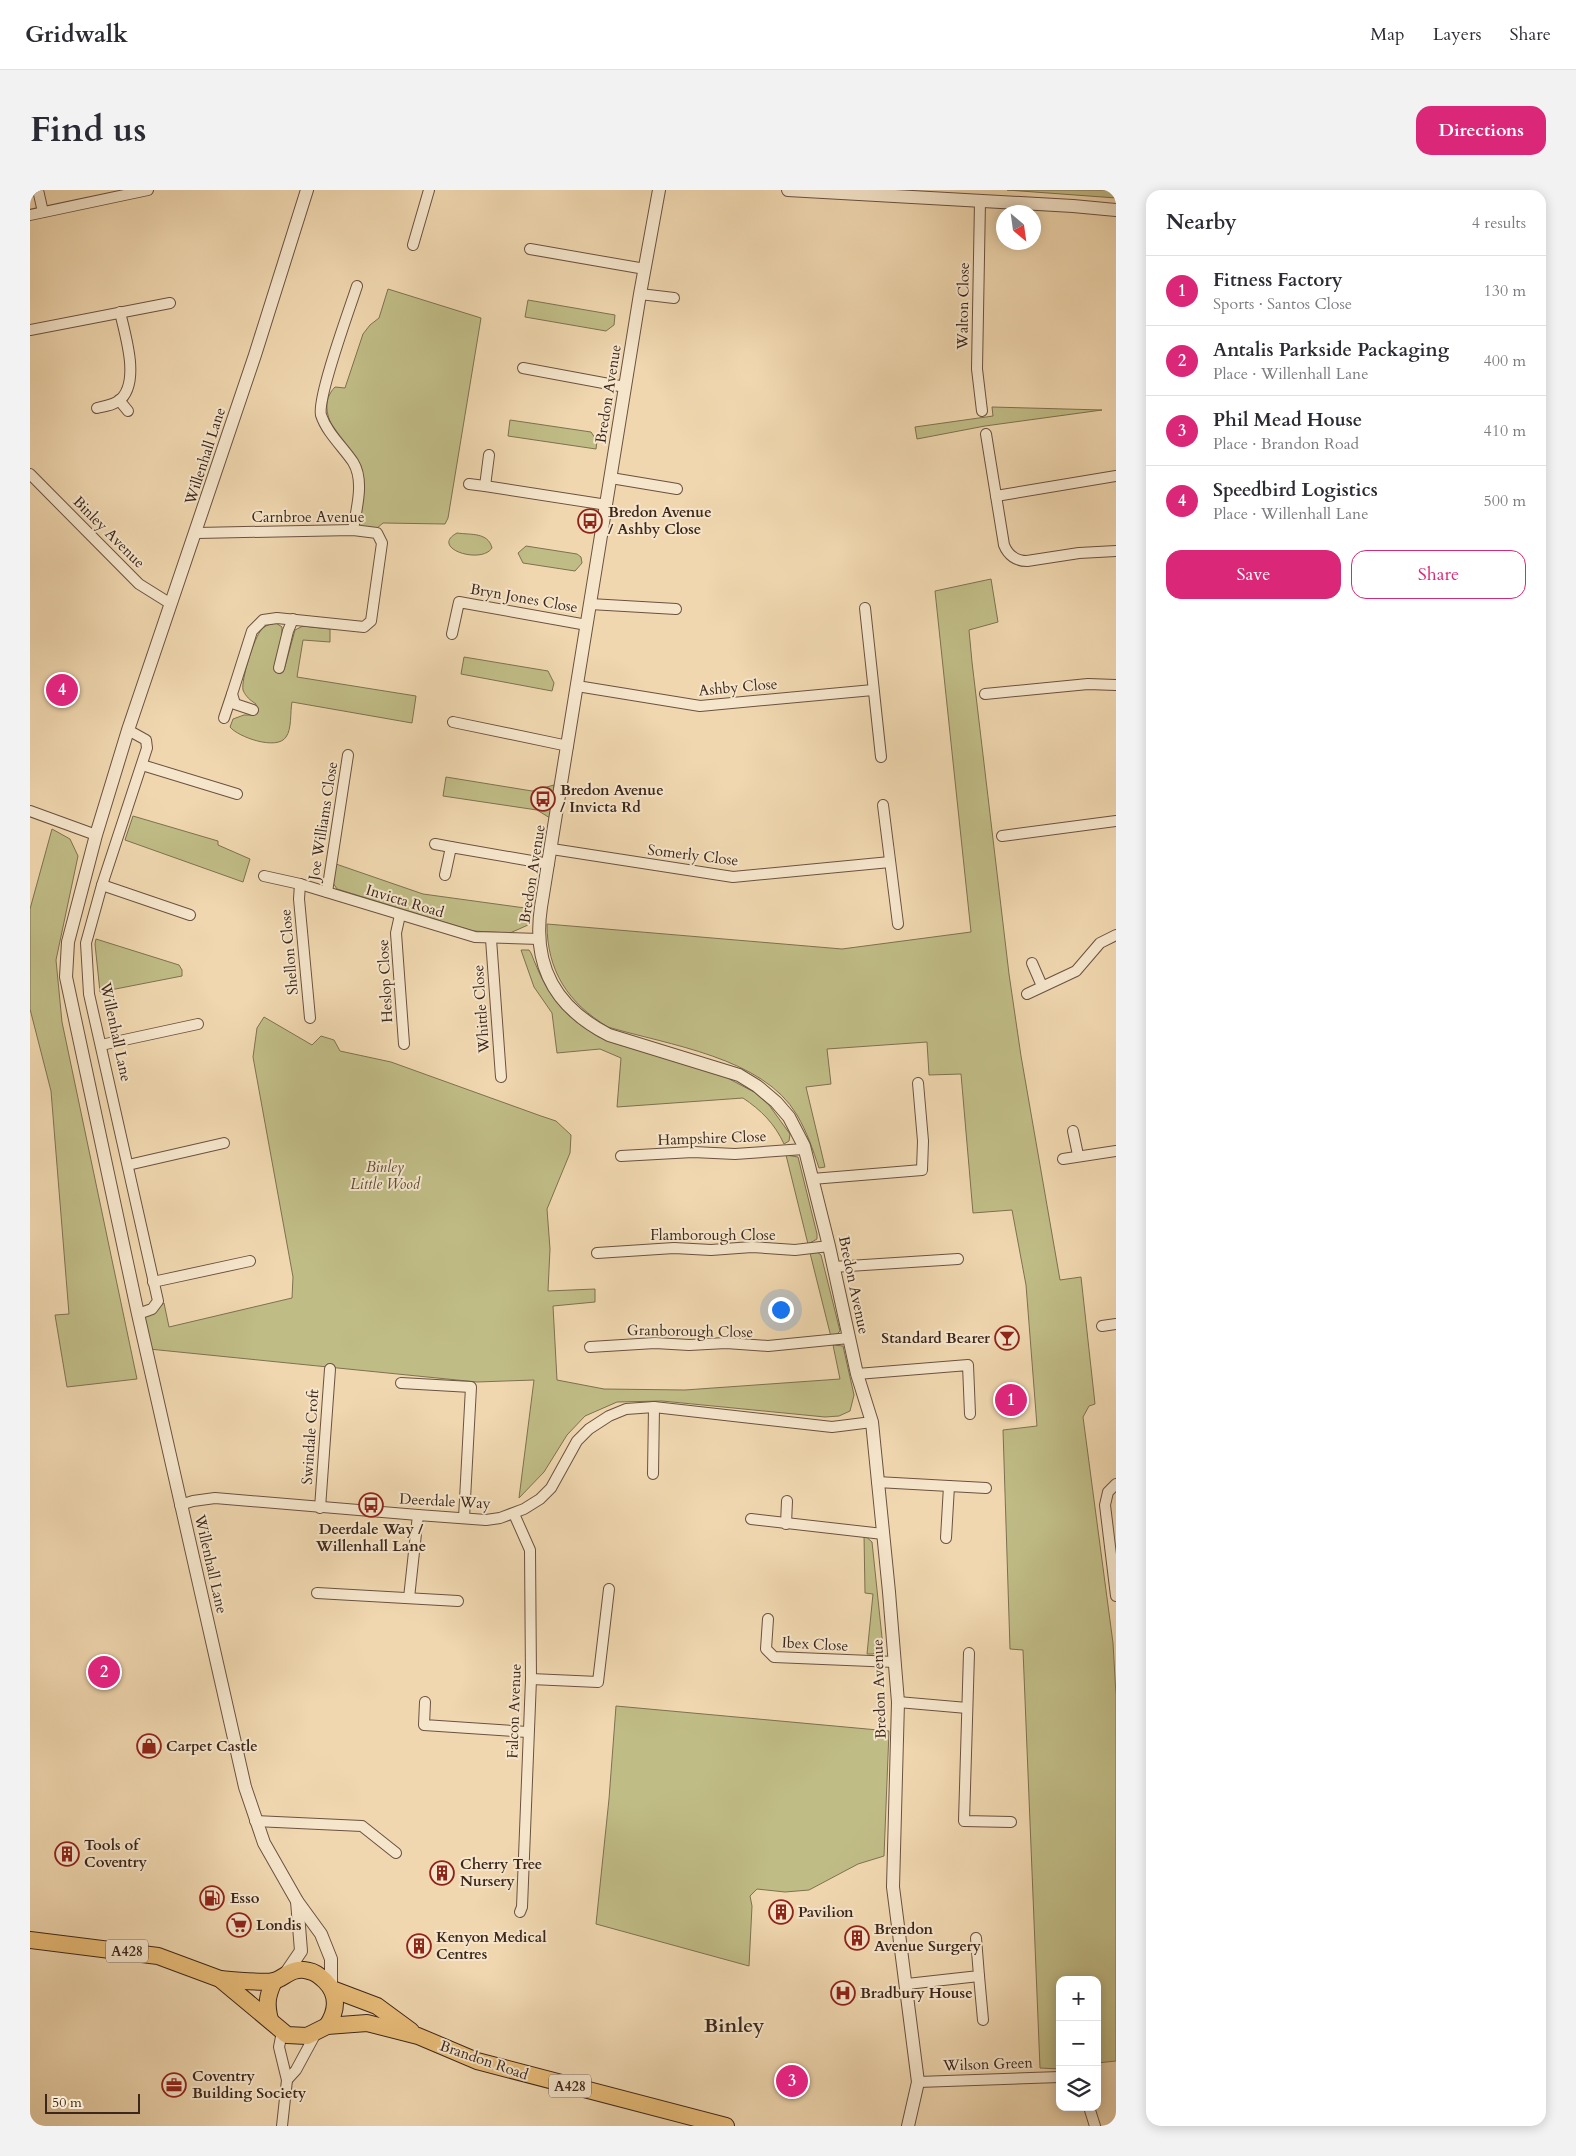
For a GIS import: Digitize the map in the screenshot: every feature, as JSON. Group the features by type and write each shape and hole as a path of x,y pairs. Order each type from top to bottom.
{"main road":[{"name":"Brandon Road","path":"30,1940 158,1956 220,1979 282,2032 298,2037 321,2029 367,2023 418,2036 477,2061 726,2126"},
{"name":"Brandon Road","path":"220,1979 280,1977 309,1971 319,1976 331,1988 376,2006 418,2036"},
{"path":"270,2020 266,2006 268,1993 280,1977"},
{"path":"321,2029 334,2015 335,2004 331,1988"}],"street":[{"path":"38,190 43,212"},
{"path":"30,215 148,190"},
{"name":"Willenhall Lane","path":"307,190 196,533 128,730 96,835 68,942 66,977 180,1505 243,1778 255,1821 267,1850 297,1901 321,1934 328,1950 331,1958 331,1988"},
{"path":"413,245 430,190"},
{"name":"Bredon Avenue","path":"659,190 640,294 590,604 539,923 539,938 545,968 552,984 560,998 574,1013 591,1026 609,1035 714,1066 739,1075 758,1086 789,1117 804,1149 829,1246 857,1374 872,1422 896,1662 898,1702 893,1887 907,1984 918,2082 908,2126"},
{"path":"788,190 1116,210"},
{"name":"Walton Close","path":"980,201 977,369 982,411"},
{"path":"530,249 645,269"},
{"path":"353,530 358,496 358,477 354,464 328,429 321,413 323,392 357,286"},
{"path":"640,294 674,298"},
{"path":"30,330 170,303"},
{"path":"97,408 114,404 128,388 130,358 120,312"},
{"path":"522,368 625,387"},
{"path":"119,400 128,411"},
{"path":"986,434 1004,544 1008,553 1017,559 1032,561 1079,553 1116,551"},
{"path":"485,486 489,455"},
{"name":"Binley Avenue","path":"30,474 139,584 171,604"},
{"path":"996,496 1116,476"},
{"path":"611,478 677,489"},
{"path":"470,484 607,505"},
{"name":"Carnbroe Avenue","path":"196,533 353,530 377,533 382,543 371,622 364,627 292,619 277,618 263,620 252,631 224,718"},
{"name":"Bryn Jones Close","path":"452,634 459,602 587,625"},
{"path":"590,604 676,609"},
{"path":"864,608 881,757"},
{"path":"279,668 292,619"},
{"path":"985,694 1088,684 1116,685"},
{"name":"Ashby Close","path":"577,686 700,706 873,690"},
{"path":"232,694 235,704 253,710"},
{"path":"453,722 568,746"},
{"name":"Willenhall Lane","path":"128,730 146,740 147,748 102,885 86,943 89,994 158,1301 152,1309 138,1314"},
{"name":"Joe Williams Close","path":"327,892 348,755"},
{"path":"142,765 237,794"},
{"path":"883,805 898,924"},
{"path":"30,811 96,835"},
{"path":"1002,836 1116,821"},
{"path":"435,844 549,864"},
{"path":"445,875 450,848"},
{"name":"Somerly Close","path":"552,849 733,878 890,862"},
{"name":"Invicta Road","path":"264,876 300,884 475,937 490,939 539,938"},
{"name":"Shellon Close","path":"300,884 299,899 310,1018"},
{"path":"102,885 190,915"},
{"name":"Heslop Close","path":"400,915 396,934 404,1044"},
{"path":"1027,994 1076,971 1100,943 1116,935"},
{"name":"Whittle Close","path":"490,939 501,1077"},
{"path":"1032,963 1042,986"},
{"path":"101,1045 198,1024"},
{"path":"812,1179 922,1170 924,1141 918,1083"},
{"path":"1073,1131 1078,1155"},
{"path":"128,1165 224,1143"},
{"name":"Hampshire Close","path":"621,1156 693,1152 735,1154 804,1149"},
{"path":"1063,1159 1116,1150"},
{"name":"Flamborough Close","path":"597,1253 674,1248 711,1250 752,1247 795,1250 829,1246"},
{"path":"833,1267 958,1259"},
{"path":"153,1282 250,1261"},
{"path":"1102,1326 1116,1324"},
{"name":"Granborough Close","path":"590,1347 655,1342 689,1345 726,1343 768,1346 849,1338"},
{"path":"857,1374 968,1365 970,1414"},
{"name":"Swindale Croft","path":"320,1508 330,1369"},
{"path":"401,1383 471,1387 464,1518"},
{"path":"653,1474 654,1407"},
{"name":"Deerdale Way","path":"180,1505 215,1498 486,1520 514,1514 540,1499 551,1488 577,1442 589,1429 609,1416 626,1409 654,1407 832,1427 872,1422"},
{"path":"877,1482 986,1488"},
{"path":"1116,1484 1108,1492 1105,1504 1116,1596"},
{"path":"946,1538 949,1486"},
{"path":"786,1524 787,1500"},
{"name":"Falcon Avenue","path":"514,1514 530,1550 531,1679 522,1907 520,1912"},
{"path":"409,1598 418,1515"},
{"path":"751,1519 883,1534"},
{"path":"531,1679 598,1682 608,1589"},
{"path":"317,1593 458,1601"},
{"name":"Ibex Close","path":"768,1619 766,1649 774,1657 896,1662"},
{"path":"969,1653 964,1822 1011,1822"},
{"path":"425,1702 424,1725 528,1732"},
{"path":"898,1702 967,1708"},
{"path":"255,1821 362,1826 396,1853"},
{"name":"Willenhall Lane","path":"280,1977 301,1951 297,1901"},
{"path":"976,1938 983,2020"},
{"path":"907,1984 979,1976"},
{"path":"287,2080 296,2070 321,2029"},
{"path":"282,2032 279,2047 287,2080 282,2126"},
{"name":"Wilson Green","path":"918,2082 1056,2077"},
{"path":"1090,2111 1094,2126"}],"green space":[{"path":"1007,190 1116,190 1116,198"},
{"path":"388,289 481,318 448,518 445,524 383,523 376,529 358,527 363,494 362,477 335,433 327,409 328,398 335,387 345,388 363,334 379,318"},
{"path":"528,300 615,315 614,325 606,331 525,317"},
{"path":"992,407 1102,410 985,426 917,439 915,427 993,416"},
{"path":"510,420 591,432 597,441 596,449 508,436"},
{"path":"457,533 483,537 487,539 492,548 486,553 478,555 469,555 453,549 449,544 450,539"},
{"path":"526,546 577,554 581,557 582,563 575,571 523,563 518,553"},
{"path":"991,579 998,622 969,630 1009,974 1021,1056 1060,1280 1081,1277 1095,1404 1089,1406 1083,1417 1113,1643 1116,1695 1116,2061 1101,2063 1101,1976 1056,1976 1056,2069 1040,2068 1023,1650 1010,1649 1003,1430 1037,1426 1026,1285 1012,1210 973,1213 961,1074 929,1075 927,1042 827,1049 831,1084 806,1087 825,1167 819,1168 807,1134 797,1115 782,1095 762,1079 738,1066 685,1047 608,1027 594,1018 571,996 562,984 551,957 548,941 547,924 842,949 971,932 935,591"},
{"path":"276,623 282,627 282,636 274,668 284,670 295,630 303,626 330,629 330,642 303,640 297,677 416,696 412,723 292,702 288,734 281,741 266,743 234,731 230,727 233,719 244,715 254,715 256,704 245,695 243,690 244,677 252,649 262,629"},
{"path":"464,657 548,671 554,683 552,691 461,674"},
{"path":"446,777 532,791 554,785 550,818 537,810 443,796"},
{"path":"133,816 218,841 218,845 250,859 243,882 125,840"},
{"path":"52,829 70,839 78,856 56,960 62,1022 137,1379 67,1387 55,1315 69,1314 51,1091 30,1009 30,909"},
{"path":"336,864 423,894 525,908 529,919 528,925 510,933 473,931 337,889 333,883"},
{"path":"96,939 179,965 182,970 182,976 100,992"},
{"path":"521,950 529,950 549,992 574,1020 599,1037 718,1073 754,1092 769,1105 790,1134 789,1141 784,1144 767,1118 743,1098 617,1107 621,1058 600,1049 557,1053 552,1013 534,987"},
{"name":"Binley Little Wood","path":"264,1017 312,1045 321,1036 334,1040 340,1051 391,1062 556,1121 571,1135 570,1153 547,1209 550,1249 548,1291 595,1289 595,1302 553,1306 557,1380 604,1389 685,1390 840,1379 833,1345 843,1346 854,1395 850,1411 839,1416 825,1417 662,1401 617,1402 585,1416 567,1435 544,1472 519,1498 534,1380 477,1382 149,1349 144,1317 164,1303 169,1327 292,1298 293,1277 253,1057 257,1028"},
{"path":"786,1155 798,1157 817,1234 817,1239 808,1244"},
{"path":"817,1252 821,1255 840,1331 831,1337 810,1253"},
{"path":"864,1535 872,1542 883,1647 873,1654 867,1654 873,1594 865,1593"},
{"path":"616,1706 889,1731 884,1856 858,1864 809,1890 785,1892 757,1889 750,1896 752,1906 749,1966 596,1924 609,1799"}],"place":[{"name":"Bredon Avenue / Ashby Close","path":"590,521"},
{"name":"Speedbird Logistics","path":"62,690"},
{"name":"Bredon Avenue / Invicta Rd","path":"543,799"},
{"name":"Standard Bearer","path":"1007,1338"},
{"name":"Fitness Factory","path":"1011,1400"},
{"name":"Deerdale Way / Willenhall Lane","path":"371,1505"},
{"name":"Antalis Parkside Packaging","path":"104,1672"},
{"name":"Carpet Castle","path":"149,1746"},
{"name":"Tools of Coventry","path":"67,1854"},
{"name":"Cherry Tree Nursery","path":"442,1873"},
{"name":"Esso","path":"212,1898"},
{"name":"Pavilion","path":"781,1912"},
{"name":"Londis","path":"239,1925"},
{"name":"Brendon Avenue Surgery","path":"857,1938"},
{"name":"Kenyon Medical Centres","path":"419,1946"},
{"name":"Bradbury House","path":"843,1993"},
{"name":"Phil Mead House","path":"792,2081"},
{"name":"Coventry Building Society","path":"174,2085"}],"district":[{"name":"Binley","path":"734,2025"}]}
